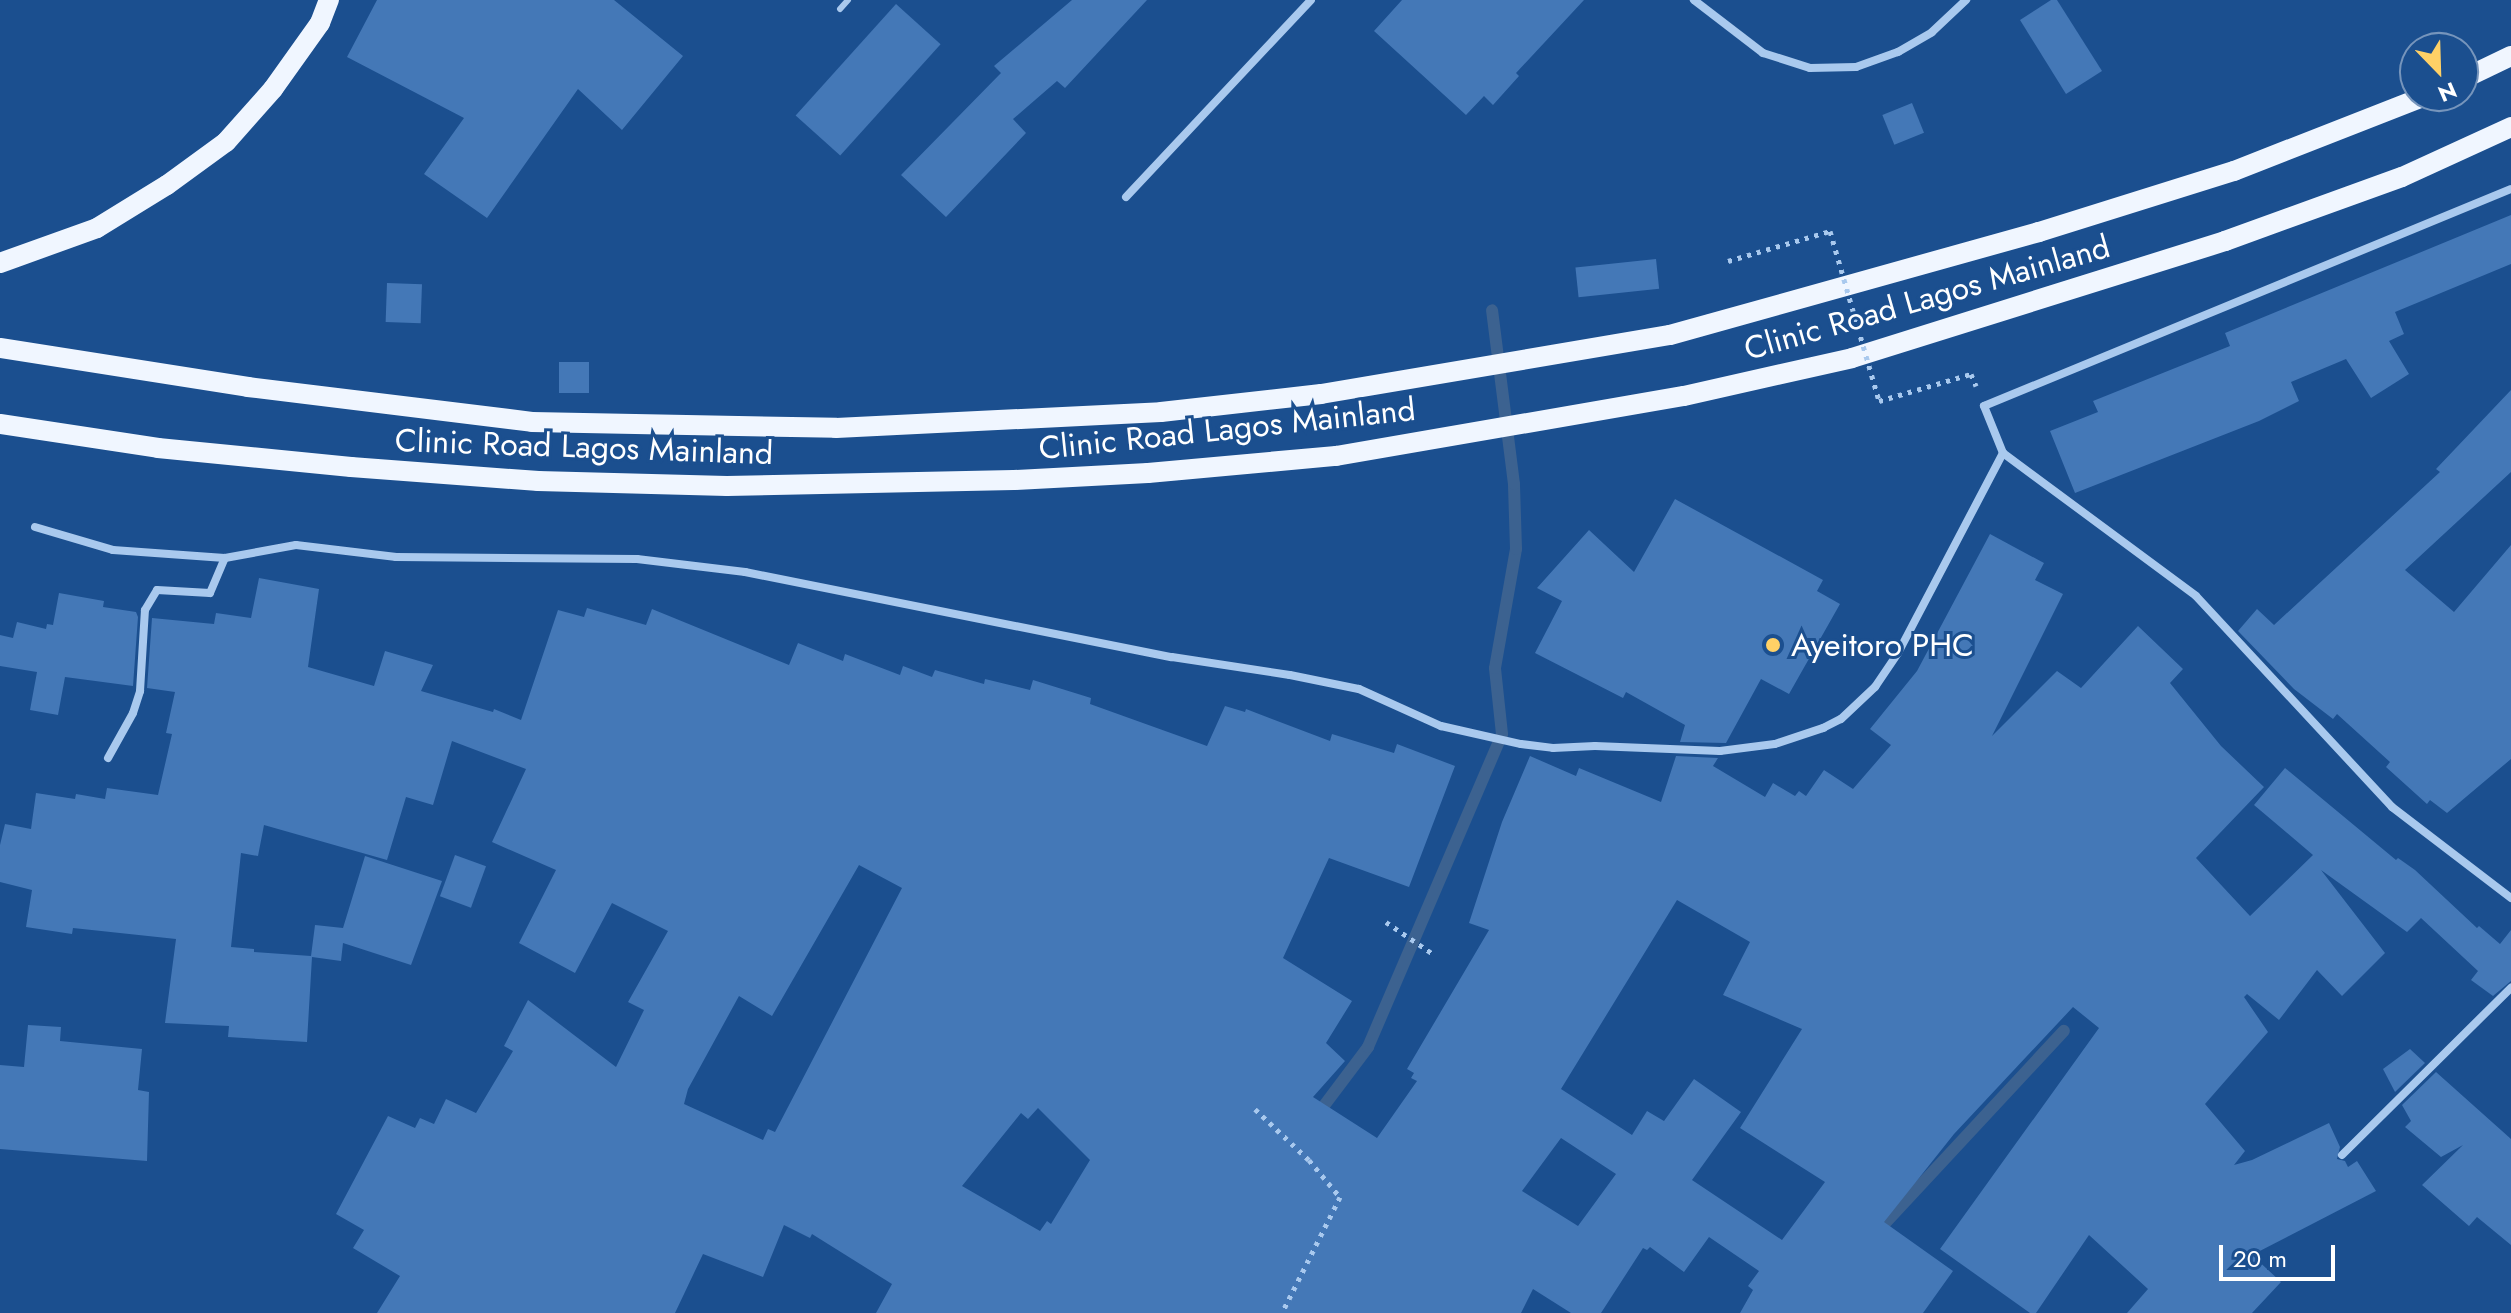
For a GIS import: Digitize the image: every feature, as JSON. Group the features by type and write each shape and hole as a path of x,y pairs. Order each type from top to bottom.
{"main road":[{"path":"0,263 97,228 167,185 226,142 273,89 320,23 329,0"},
{"path":"2479,71 2511,56"},
{"name":"Clinic Road Lagos Mainland","path":"0,348 248,387 532,422 836,428 1161,412 1321,394 1670,335 2039,232 2219,176 2399,106"},
{"name":"Clinic Road Lagos Mainland","path":"0,424 158,448 351,467 538,481 727,486 1014,480 1148,473 1336,456 1684,396 1852,358 2225,241 2402,177 2511,127"}],"street":[{"path":"1126,197 1311,0"},
{"path":"1694,0 1763,53 1810,68 1856,67 1898,52 1932,32 1966,0"},
{"path":"2511,189 1984,406 2003,453 2196,596 2392,807 2511,898"},
{"path":"35,527 113,550 225,558 296,545 396,557 637,559 745,572 1172,657 1359,689 1441,726 1521,744 1553,748 1595,746 1720,751 1775,744 1841,719 1875,687 1898,653 2003,453"},
{"path":"108,758 133,713 140,691 145,610 157,590 210,593 225,558"},
{"path":"2342,1155 2511,988"}],"lane":[{"path":"840,9 848,0"}],"path":[{"path":"1728,261 1830,231 1879,401 1971,374"},
{"path":"1386,922 1433,954"},
{"path":"1255,1109 1309,1160 1340,1197 1282,1313"}],"building":[{"path":"377,0 614,0 683,56 622,130 578,89 487,218 424,174 464,118 347,57"},
{"path":"1072,0 1147,0 1065,88 1057,81 1013,119 1026,133 946,217 901,175 1001,73 994,66"},
{"path":"1402,0 1584,0 1516,73 1519,76 1493,105 1484,96 1466,115 1374,31"},
{"path":"2051,0 2057,0 2102,71 2066,94 2020,20"},
{"path":"896,4 941,44 840,156 796,115"},
{"path":"1912,103 1924,133 1894,145 1882,115"},
{"path":"2511,215 2511,264 2395,312 2404,334 2389,341 2409,374 2371,398 2346,359 2291,382 2299,401 2259,421 2075,493 2050,431 2098,412 2093,401 2230,346 2225,333"},
{"path":"1656,259 1659,289 1579,297 1575,267"},
{"path":"387,283 422,284 421,323 386,322"},
{"path":"559,362 589,362 589,393 559,393"},
{"path":"2511,390 2511,472 2405,570 2454,612 2511,545 2511,759 2447,813 2430,800 2427,804 2386,767 2390,762 2337,714 2333,719 2294,689 2238,631 2257,609 2274,625 2440,472 2436,469"},
{"path":"1675,499 1823,580 1817,591 1840,604 1789,694 1761,679 1726,743 1680,742 1685,725 1626,692 1623,698 1535,653 1562,601 1537,588 1589,530 1634,572"},
{"path":"1990,534 2044,563 2035,580 2063,594 1992,736 2057,671 2081,688 2138,626 2183,669 2170,683 2221,746 2264,787 2196,858 2250,916 2313,855 2254,805 2285,768 2396,860 2398,858 2415,870 2477,928 2479,926 2500,944 2511,930 2511,981 2493,996 2471,980 2478,971 2421,918 2407,932 2321,870 2385,953 2342,996 2317,970 2279,1020 2247,994 2244,997 2268,1032 2205,1104 2245,1151 2234,1165 2252,1160 2329,1123 2340,1147 2337,1159 2345,1161 2348,1167 2357,1161 2376,1191 2252,1255 2281,1282 2252,1313 2127,1313 2148,1289 2089,1235 2036,1313 2030,1313 1940,1249 2099,1028 2073,1007 1954,1134 1884,1222 1953,1271 1923,1313 1740,1313 1753,1290 1748,1286 1759,1271 1709,1237 1684,1272 1650,1247 1647,1250 1643,1248 1601,1313 1571,1313 1533,1289 1521,1313 876,1313 892,1284 812,1234 810,1238 784,1225 763,1277 703,1254 675,1313 377,1313 400,1276 353,1248 364,1230 336,1214 388,1116 415,1128 420,1118 434,1124 446,1099 476,1113 513,1051 504,1046 528,1000 616,1067 644,1010 628,1002 668,931 612,903 575,973 519,943 556,870 492,842 526,769 452,741 433,805 406,797 387,860 264,825 258,856 241,853 231,947 254,949 254,952 311,956 315,925 343,928 365,856 442,881 411,965 343,943 341,961 312,957 307,1042 228,1037 229,1026 165,1023 176,939 73,928 72,934 26,927 32,890 0,882 0,845 5,824 31,829 36,793 75,799 76,794 105,799 107,788 158,795 172,734 166,733 175,692 147,688 152,618 214,624 216,613 251,618 259,578 319,589 308,667 374,686 385,651 433,665 421,691 493,712 494,709 521,720 558,610 584,617 587,608 646,625 652,609 789,665 798,643 843,661 845,654 900,675 903,666 932,677 935,670 984,684 985,679 1030,690 1033,680 1091,698 1090,704 1207,746 1225,706 1245,712 1246,709 1330,741 1332,734 1394,753 1397,744 1455,766 1409,887 1329,858 1283,958 1352,1001 1326,1043 1345,1061 1313,1097 1377,1138 1417,1081 1411,1078 1414,1073 1407,1069 1489,930 1469,923 1502,822 1530,756 1576,776 1579,768 1661,802 1676,756 1718,758 1713,766 1765,797 1773,783 1795,796 1799,791 1806,796 1824,770 1853,789 1891,745 1870,729 1917,671","holes":["859,865 902,888 775,1132 768,1129 763,1140 684,1104 688,1089 739,996 772,1016","1677,900 1750,942 1723,995 1802,1029 1740,1128 1825,1182 1782,1240 1692,1180 1741,1112 1694,1079 1664,1121 1647,1111 1632,1135 1561,1089","1038,1108 1090,1160 1051,1224 1047,1221 1040,1231 962,1186 1021,1113 1028,1119","1561,1138 1616,1174 1578,1226 1522,1191"]},
{"path":"59,593 104,601 103,607 136,612 138,617 133,686 65,677 58,715 30,710 37,672 0,666 0,635 13,638 17,622 46,629 47,624 53,625"},
{"path":"455,855 486,866 471,908 440,896"},
{"path":"28,1025 61,1027 60,1041 142,1049 138,1090 149,1092 147,1161 0,1149 0,1065 24,1067"},
{"path":"2410,1049 2425,1063 2395,1092 2383,1069"},
{"path":"2436,1072 2511,1139 2511,1245 2477,1217 2469,1226 2422,1185 2463,1145 2441,1157 2405,1127 2411,1121 2402,1105"}],"waterway":[{"path":"1317,1115 1368,1047 1502,734 1495,668 1516,549 1514,484 1492,310"},
{"path":"1876,1233 2064,1031"}],"place":[{"name":"Ayeitoro PHC","path":"1773,645"}]}
